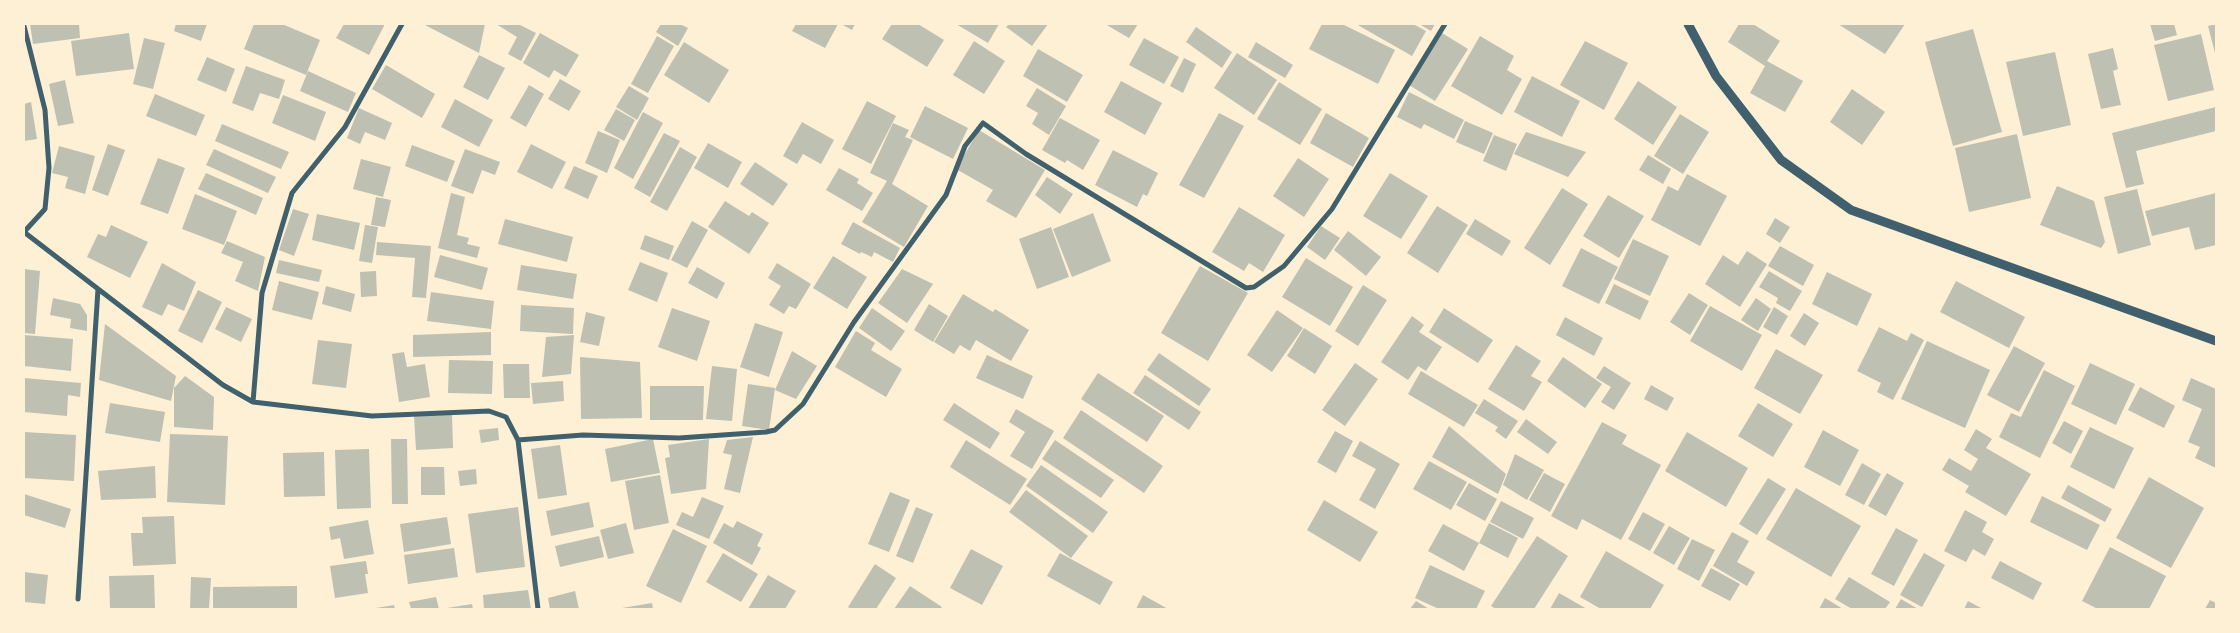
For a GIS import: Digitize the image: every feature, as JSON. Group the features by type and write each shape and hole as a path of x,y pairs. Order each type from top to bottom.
{"street":[{"path":"253,402 262,293 292,193 346,127 402,24"},
{"path":"518,440 583,435 679,438 775,430 803,404 854,322 946,195 965,146 983,123 1026,154 1246,288 1254,287 1284,266 1332,209 1445,24"},
{"path":"1688,24 1716,76 1781,160 1851,210 2216,341"},
{"path":"24,26 45,110 49,168 45,209 24,232 223,385 253,402 372,416 489,410 506,417 518,440 538,609"},
{"path":"78,599 98,289"}],"building":[{"path":"30,24 79,24 80,38 33,44"},
{"path":"176,24 207,24 201,41 174,31"},
{"path":"254,24 282,24 320,40 306,75 244,49"},
{"path":"344,24 385,24 369,55 336,38"},
{"path":"423,24 485,24 479,53"},
{"path":"496,24 518,24 536,33 521,61 508,54 517,37"},
{"path":"661,24 680,24 688,28 678,46 656,32"},
{"path":"796,24 838,24 825,48 792,31"},
{"path":"841,24 855,24 852,30"},
{"path":"892,24 918,24 944,40 927,67 882,39"},
{"path":"956,24 999,24 988,43"},
{"path":"1009,24 1048,24 1032,46 1006,27"},
{"path":"1105,24 1138,24 1129,38"},
{"path":"1322,24 1342,24 1395,50 1378,84 1309,49"},
{"path":"1356,24 1413,24 1426,31 1412,56"},
{"path":"1419,24 1435,24 1431,31"},
{"path":"1739,24 1753,24 1780,41 1767,61 1803,81 1785,112 1750,93 1765,66 1728,42"},
{"path":"1838,24 1905,24 1885,54"},
{"path":"2150,24 2174,24 2177,35 2155,41"},
{"path":"2216,24 2216,57 2208,26"},
{"path":"1196,27 1232,52 1222,68 1186,42"},
{"path":"1973,29 2002,132 1953,146 1925,42"},
{"path":"129,33 134,69 76,76 71,41"},
{"path":"540,33 579,55 566,77 554,70 549,78 523,63"},
{"path":"1442,33 1468,49 1435,101 1409,85"},
{"path":"2201,34 2214,90 2168,101 2154,45"},
{"path":"657,36 674,46 648,93 631,84"},
{"path":"1480,36 1514,56 1507,70 1522,79 1502,115 1451,86"},
{"path":"144,38 165,43 153,89 133,84"},
{"path":"1144,38 1179,57 1164,84 1129,65"},
{"path":"974,41 1005,61 984,94 953,75"},
{"path":"1585,41 1628,63 1604,110 1560,85"},
{"path":"684,42 729,70 709,103 664,75"},
{"path":"1256,42 1293,65 1285,78 1248,57"},
{"path":"2113,48 2118,69 2113,71 2121,105 2101,109 2088,54"},
{"path":"1038,49 1083,75 1067,102 1023,76"},
{"path":"2055,52 2071,125 2023,136 2006,62"},
{"path":"1237,53 1277,80 1254,115 1214,88"},
{"path":"479,55 505,68 488,100 463,87"},
{"path":"207,57 235,69 226,92 197,80"},
{"path":"1184,58 1196,64 1183,93 1170,86"},
{"path":"386,65 435,94 422,118 372,89"},
{"path":"246,66 285,80 279,99 260,93 253,111 232,103"},
{"path":"308,71 356,93 348,112 300,91"},
{"path":"1532,76 1580,101 1562,137 1514,112"},
{"path":"560,79 581,91 569,111 548,99"},
{"path":"65,80 74,123 58,126 49,84"},
{"path":"1121,81 1162,103 1145,135 1104,112"},
{"path":"1638,81 1677,107 1653,145 1614,119"},
{"path":"1279,82 1322,109 1300,145 1257,119"},
{"path":"529,85 544,94 526,127 510,118"},
{"path":"629,86 649,98 637,120 616,107"},
{"path":"1037,88 1066,106 1049,135 1032,124 1038,113 1026,106"},
{"path":"1852,89 1885,112 1862,145 1830,122"},
{"path":"1409,92 1464,120 1454,139 1424,124 1421,129 1397,117"},
{"path":"155,94 205,115 196,136 146,116"},
{"path":"283,95 326,112 315,141 272,123"},
{"path":"455,99 493,120 479,147 441,127"},
{"path":"867,101 896,116 871,164 842,149"},
{"path":"31,102 37,139 24,141 24,104"},
{"path":"925,106 968,128 953,159 910,137"},
{"path":"2216,107 2216,131 2136,151 2144,184 2126,188 2112,133"},
{"path":"359,108 392,123 385,140 365,132 360,144 347,138"},
{"path":"616,109 635,120 624,141 604,130"},
{"path":"643,112 663,123 633,179 614,168"},
{"path":"1219,113 1244,126 1204,198 1179,185"},
{"path":"1326,113 1369,138 1353,167 1310,143"},
{"path":"1680,114 1709,132 1683,174 1654,156"},
{"path":"1060,118 1100,140 1083,170 1067,160 1065,163 1042,150"},
{"path":"1465,121 1493,133 1484,154 1456,142"},
{"path":"802,122 834,140 821,164 803,154 797,164 783,156"},
{"path":"893,123 909,130 905,137 913,140 892,184 928,206 904,247 862,222 887,181 870,173"},
{"path":"222,124 289,152 281,169 215,141"},
{"path":"979,130 1045,170 1016,218 986,201 993,190 956,169"},
{"path":"598,131 620,140 607,173 585,163"},
{"path":"1526,132 1586,152 1568,177 1514,154"},
{"path":"664,133 680,141 650,197 634,188"},
{"path":"2017,134 2031,198 1969,212 1955,148"},
{"path":"1494,135 1517,144 1506,171 1483,161"},
{"path":"708,143 742,162 728,188 694,168"},
{"path":"108,144 125,150 108,196 92,190"},
{"path":"531,144 566,162 552,189 517,172"},
{"path":"412,145 455,161 447,182 405,166"},
{"path":"59,146 95,156 85,194 65,188 68,177 52,173"},
{"path":"680,147 697,157 667,211 650,202"},
{"path":"214,149 276,177 268,193 206,165"},
{"path":"465,149 500,162 495,175 482,170 473,194 451,186"},
{"path":"1113,150 1158,173 1147,196 1143,194 1137,207 1095,185"},
{"path":"1648,155 1671,169 1663,184 1639,170"},
{"path":"158,158 185,168 168,214 140,204"},
{"path":"1298,158 1329,179 1304,217 1273,196"},
{"path":"361,159 391,167 383,197 353,189"},
{"path":"755,162 788,184 773,206 740,184"},
{"path":"574,166 598,176 588,199 564,188"},
{"path":"839,168 859,179 857,183 873,193 862,211 826,190"},
{"path":"206,173 263,198 256,215 198,189"},
{"path":"1390,173 1428,196 1401,239 1363,216"},
{"path":"1687,174 1727,196 1700,246 1651,220 1668,186 1678,191"},
{"path":"1047,177 1073,194 1060,214 1035,195"},
{"path":"2057,186 2094,201 2105,242 2101,248 2040,225"},
{"path":"1562,188 1588,204 1550,265 1524,248"},
{"path":"2137,189 2151,245 2118,254 2104,197"},
{"path":"451,193 465,197 457,235 469,238 467,244 480,247 477,258 438,248"},
{"path":"2216,193 2216,245 2195,250 2189,227 2152,236 2145,211"},
{"path":"195,194 237,211 224,245 182,229"},
{"path":"1608,195 1644,216 1619,258 1583,236"},
{"path":"376,197 391,200 385,227 371,225"},
{"path":"725,201 749,216 752,212 769,223 749,254 708,227"},
{"path":"1437,206 1468,225 1438,273 1407,253"},
{"path":"1239,207 1285,235 1263,272 1249,263 1244,271 1212,252"},
{"path":"293,209 309,214 294,256 279,250"},
{"path":"1093,213 1111,261 1072,277 1053,229"},
{"path":"317,214 360,223 354,250 312,240"},
{"path":"1775,218 1790,227 1780,243 1766,234"},
{"path":"505,219 573,237 567,262 498,244"},
{"path":"1475,219 1511,241 1502,256 1466,234"},
{"path":"692,221 708,230 687,268 671,260"},
{"path":"853,222 900,248 893,262 874,252 872,257 861,252 860,254 841,244"},
{"path":"111,225 148,242 130,278 87,257 98,234 106,237"},
{"path":"365,225 378,227 372,263 359,261"},
{"path":"1321,226 1340,238 1325,260 1307,247"},
{"path":"1051,227 1069,277 1037,289 1019,239"},
{"path":"1348,231 1381,257 1366,276 1334,250"},
{"path":"645,235 674,246 669,260 640,249"},
{"path":"1633,239 1669,256 1650,296 1614,279"},
{"path":"227,241 265,257 258,291 235,281 243,262 221,253"},
{"path":"377,242 431,246 426,298 412,297 415,258 376,255"},
{"path":"1780,246 1814,265 1803,286 1768,266"},
{"path":"1581,248 1618,267 1599,304 1562,286"},
{"path":"1747,251 1767,264 1740,307 1705,284 1723,255 1738,265"},
{"path":"440,255 488,268 482,290 434,277"},
{"path":"833,256 867,277 847,309 813,288"},
{"path":"1306,258 1353,287 1330,326 1282,297"},
{"path":"279,260 322,270 319,282 276,273"},
{"path":"640,262 668,273 657,302 628,290"},
{"path":"162,263 196,282 184,311 168,304 162,316 142,307"},
{"path":"777,263 811,284 796,309 789,306 784,314 769,305 781,286 768,278"},
{"path":"521,265 577,274 573,299 517,290"},
{"path":"1200,266 1248,293 1208,361 1161,333"},
{"path":"697,267 725,283 717,299 688,283"},
{"path":"24,269 40,271 35,334 24,333"},
{"path":"902,269 933,284 907,323 878,303"},
{"path":"376,271 377,296 361,297 360,272"},
{"path":"1769,271 1802,291 1790,311 1776,303 1778,298 1759,287"},
{"path":"1827,272 1872,294 1857,326 1812,304"},
{"path":"279,281 319,292 312,320 272,310"},
{"path":"1956,281 2025,317 2009,348 1940,312"},
{"path":"1614,284 1649,301 1640,320 1605,303"},
{"path":"1363,285 1387,300 1358,346 1335,331"},
{"path":"326,286 355,294 351,312 322,304"},
{"path":"198,290 222,302 202,343 178,331"},
{"path":"431,292 494,301 491,329 427,321"},
{"path":"1689,293 1708,305 1690,335 1670,322"},
{"path":"963,294 993,312 995,309 1029,330 1011,361 976,340 970,351 960,345 954,354 934,342"},
{"path":"53,298 80,304 87,315 87,331 70,328 71,319 50,315"},
{"path":"1756,298 1771,309 1758,331 1741,320"},
{"path":"929,304 948,316 933,342 914,330"},
{"path":"521,305 574,308 573,334 520,331"},
{"path":"1710,306 1762,335 1742,371 1690,341"},
{"path":"226,307 252,319 241,342 215,329"},
{"path":"1774,307 1788,316 1777,335 1763,327"},
{"path":"672,308 710,321 697,361 658,347"},
{"path":"872,308 905,331 891,351 859,328"},
{"path":"1444,308 1493,340 1478,363 1429,332"},
{"path":"1277,310 1303,328 1272,372 1247,355"},
{"path":"586,312 605,317 599,346 580,342"},
{"path":"1804,313 1819,323 1805,346 1790,336"},
{"path":"1412,316 1424,325 1419,332 1442,347 1426,371 1418,366 1408,380 1381,362"},
{"path":"1565,317 1603,338 1594,356 1556,335"},
{"path":"755,323 783,332 769,377 740,367"},
{"path":"105,324 176,376 171,401 99,380"},
{"path":"1879,327 1907,341 1911,333 1924,340 1893,400 1877,392 1881,383 1857,371"},
{"path":"1304,328 1332,346 1315,374 1287,356"},
{"path":"856,331 875,343 871,350 902,369 886,397 835,367"},
{"path":"491,332 491,355 413,357 413,335"},
{"path":"24,335 73,339 71,371 24,366"},
{"path":"574,335 571,374 542,377 546,337"},
{"path":"318,340 352,344 346,388 312,384"},
{"path":"1927,341 1990,370 1965,428 1901,399"},
{"path":"1516,345 1541,361 1531,376 1542,382 1524,411 1488,389"},
{"path":"2014,346 2045,363 2019,412 1987,395"},
{"path":"1776,349 1823,375 1800,414 1754,388"},
{"path":"792,351 817,366 796,399 775,390"},
{"path":"404,352 407,367 425,364 430,397 399,402 392,354"},
{"path":"1159,353 1211,389 1199,406 1147,370"},
{"path":"987,355 1033,376 1023,399 976,378"},
{"path":"580,357 640,362 642,418 581,419"},
{"path":"1563,357 1602,384 1585,408 1547,381"},
{"path":"449,360 493,361 492,394 448,393"},
{"path":"1355,363 1378,379 1345,426 1322,410"},
{"path":"2090,363 2135,384 2116,425 2071,404"},
{"path":"503,364 529,364 530,398 504,398"},
{"path":"712,366 737,369 732,421 706,419"},
{"path":"1604,366 1631,383 1614,410 1601,402 1611,387 1596,378"},
{"path":"2044,370 2075,386 2040,458 1999,437 2011,413 2021,417"},
{"path":"1421,371 1478,405 1464,427 1408,394"},
{"path":"1098,373 1164,416 1147,442 1081,399"},
{"path":"1145,375 1201,412 1189,430 1133,393"},
{"path":"185,376 214,397 213,430 174,427 174,388"},
{"path":"24,378 81,383 80,397 68,395 67,416 24,412"},
{"path":"2191,378 2216,389 2216,468 2195,458 2200,447 2188,442 2202,409 2182,400"},
{"path":"563,381 564,401 533,404 531,383"},
{"path":"748,384 775,388 769,430 742,426"},
{"path":"1651,385 1674,398 1667,411 1644,399"},
{"path":"650,386 704,386 703,420 650,420"},
{"path":"2140,387 2175,406 2164,428 2128,410"},
{"path":"1484,399 1518,421 1506,439 1495,431 1498,427 1475,413"},
{"path":"110,403 165,412 160,442 105,433"},
{"path":"954,403 1000,433 990,449 943,420"},
{"path":"1758,403 1793,424 1773,457 1738,436"},
{"path":"1016,409 1054,431 1032,469 1010,456 1025,432 1009,422"},
{"path":"1081,410 1163,466 1144,493 1063,438"},
{"path":"452,414 453,448 416,450 414,416"},
{"path":"1526,419 1557,442 1548,454 1517,432"},
{"path":"2064,421 2083,431 2071,454 2052,443"},
{"path":"1602,422 1627,435 1622,444 1661,465 1621,540 1582,519 1577,530 1551,516"},
{"path":"1449,426 1506,474 1498,494 1432,457"},
{"path":"2090,427 2134,448 2114,489 2070,467"},
{"path":"498,428 499,440 481,443 479,430"},
{"path":"1976,429 1992,439 1986,448 2031,474 2006,516 1965,492 1969,486 1942,470 1949,458 1971,471 1978,459 1964,450"},
{"path":"1823,430 1859,450 1840,486 1804,467"},
{"path":"1335,431 1353,441 1336,473 1317,462"},
{"path":"24,432 76,435 74,481 24,478"},
{"path":"1687,432 1748,468 1726,507 1665,471"},
{"path":"170,434 228,436 225,505 167,502"},
{"path":"753,437 740,493 724,489 732,455 723,453 727,440"},
{"path":"391,439 407,439 408,504 392,504"},
{"path":"653,439 660,473 611,482 605,449"},
{"path":"709,439 706,489 671,494 665,458 670,457 668,445"},
{"path":"966,440 1027,479 1010,505 950,467"},
{"path":"1055,440 1114,480 1101,498 1042,459"},
{"path":"1360,441 1400,464 1375,509 1359,500 1376,469 1352,456"},
{"path":"560,445 567,495 538,499 531,449"},
{"path":"369,449 371,508 337,509 335,450"},
{"path":"324,452 325,496 284,497 283,453"},
{"path":"1515,454 1544,470 1527,500 1503,485"},
{"path":"1429,461 1467,482 1451,510 1413,489"},
{"path":"1862,463 1881,474 1864,505 1845,495"},
{"path":"1041,465 1108,512 1093,533 1026,486"},
{"path":"155,466 156,498 101,500 98,471"},
{"path":"421,467 444,467 445,495 421,495"},
{"path":"476,469 477,484 460,486 458,471"},
{"path":"1544,473 1565,484 1550,512 1529,500"},
{"path":"1887,473 1904,483 1886,516 1868,506"},
{"path":"660,475 669,523 634,530 625,481"},
{"path":"2149,477 2204,508 2171,568 2116,538"},
{"path":"1768,478 1786,489 1757,535 1739,524"},
{"path":"1469,483 1497,499 1485,521 1456,505"},
{"path":"2068,485 2112,509 2105,522 2061,498"},
{"path":"1796,488 1861,526 1831,577 1766,539"},
{"path":"1026,490 1088,536 1071,558 1009,512"},
{"path":"890,492 910,500 889,552 868,544"},
{"path":"24,494 71,509 65,528 24,515"},
{"path":"2042,496 2100,525 2087,550 2030,522"},
{"path":"702,497 724,506 709,539 676,525 682,512 693,517"},
{"path":"1324,500 1378,532 1360,562 1307,530"},
{"path":"1501,501 1534,518 1523,539 1490,522"},
{"path":"589,502 594,527 551,536 546,511"},
{"path":"518,507 525,567 476,573 468,514"},
{"path":"916,507 933,514 913,563 896,556"},
{"path":"1965,510 1987,522 1982,532 1994,539 1985,556 1973,549 1966,562 1944,551"},
{"path":"1643,512 1665,524 1650,551 1628,539"},
{"path":"174,516 176,564 133,566 131,533 143,533 142,517"},
{"path":"447,517 451,544 404,552 400,524"},
{"path":"368,520 374,554 344,559 340,538 331,540 329,527"},
{"path":"737,521 763,534 757,546 761,548 752,565 713,543 724,523 733,528"},
{"path":"626,523 634,553 608,559 600,530"},
{"path":"1489,523 1518,538 1508,558 1479,543"},
{"path":"1443,524 1479,543 1464,571 1428,551"},
{"path":"1669,526 1690,538 1674,565 1653,553"},
{"path":"1896,528 1918,540 1894,586 1871,574"},
{"path":"673,529 707,546 681,603 646,586"},
{"path":"1732,532 1749,541 1737,562 1755,572 1747,586 1713,566"},
{"path":"599,536 604,557 560,567 555,546"},
{"path":"1537,536 1568,556 1534,609 1496,609 1491,606"},
{"path":"1692,539 1715,550 1699,581 1677,569"},
{"path":"2110,547 2166,576 2149,609 2098,609 2082,601"},
{"path":"454,548 458,577 408,584 404,555"},
{"path":"971,549 1003,566 982,605 950,588"},
{"path":"1606,551 1664,585 1650,609 1601,609 1580,597"},
{"path":"723,553 758,574 741,602 706,582"},
{"path":"1060,553 1113,582 1100,605 1047,576"},
{"path":"1924,553 1945,565 1922,607 1900,595"},
{"path":"366,561 368,574 365,574 368,593 335,598 330,566"},
{"path":"2000,561 2042,583 2033,600 1991,578"},
{"path":"875,564 896,578 876,609 851,609 848,607"},
{"path":"1430,565 1485,591 1476,609 1439,609 1415,598"},
{"path":"1711,568 1740,584 1730,601 1701,586"},
{"path":"24,572 48,575 45,604 24,602"},
{"path":"154,575 155,609 110,609 109,576"},
{"path":"768,575 796,591 785,609 748,609"},
{"path":"191,577 211,578 209,609 190,609"},
{"path":"1849,577 1890,602 1885,609 1852,609 1835,599"},
{"path":"297,586 297,609 213,609 213,587"},
{"path":"910,586 942,607 940,609 894,609"},
{"path":"528,590 531,609 484,609 483,595"},
{"path":"575,591 579,609 550,609 548,598"},
{"path":"1559,593 1587,609 1550,609"},
{"path":"1143,595 1168,609 1136,609"},
{"path":"436,597 439,609 411,609 409,602"},
{"path":"1825,598 1843,609 1819,609"},
{"path":"1901,599 1918,609 1895,609"},
{"path":"2210,600 2216,603 2216,609 2205,609"},
{"path":"1416,601 1429,609 1410,609"},
{"path":"1968,601 1983,609 1964,609"},
{"path":"652,603 653,609 622,609 622,608"},
{"path":"472,604 473,609 447,609 447,608"},
{"path":"394,605 395,609 376,609 376,608"}]}
